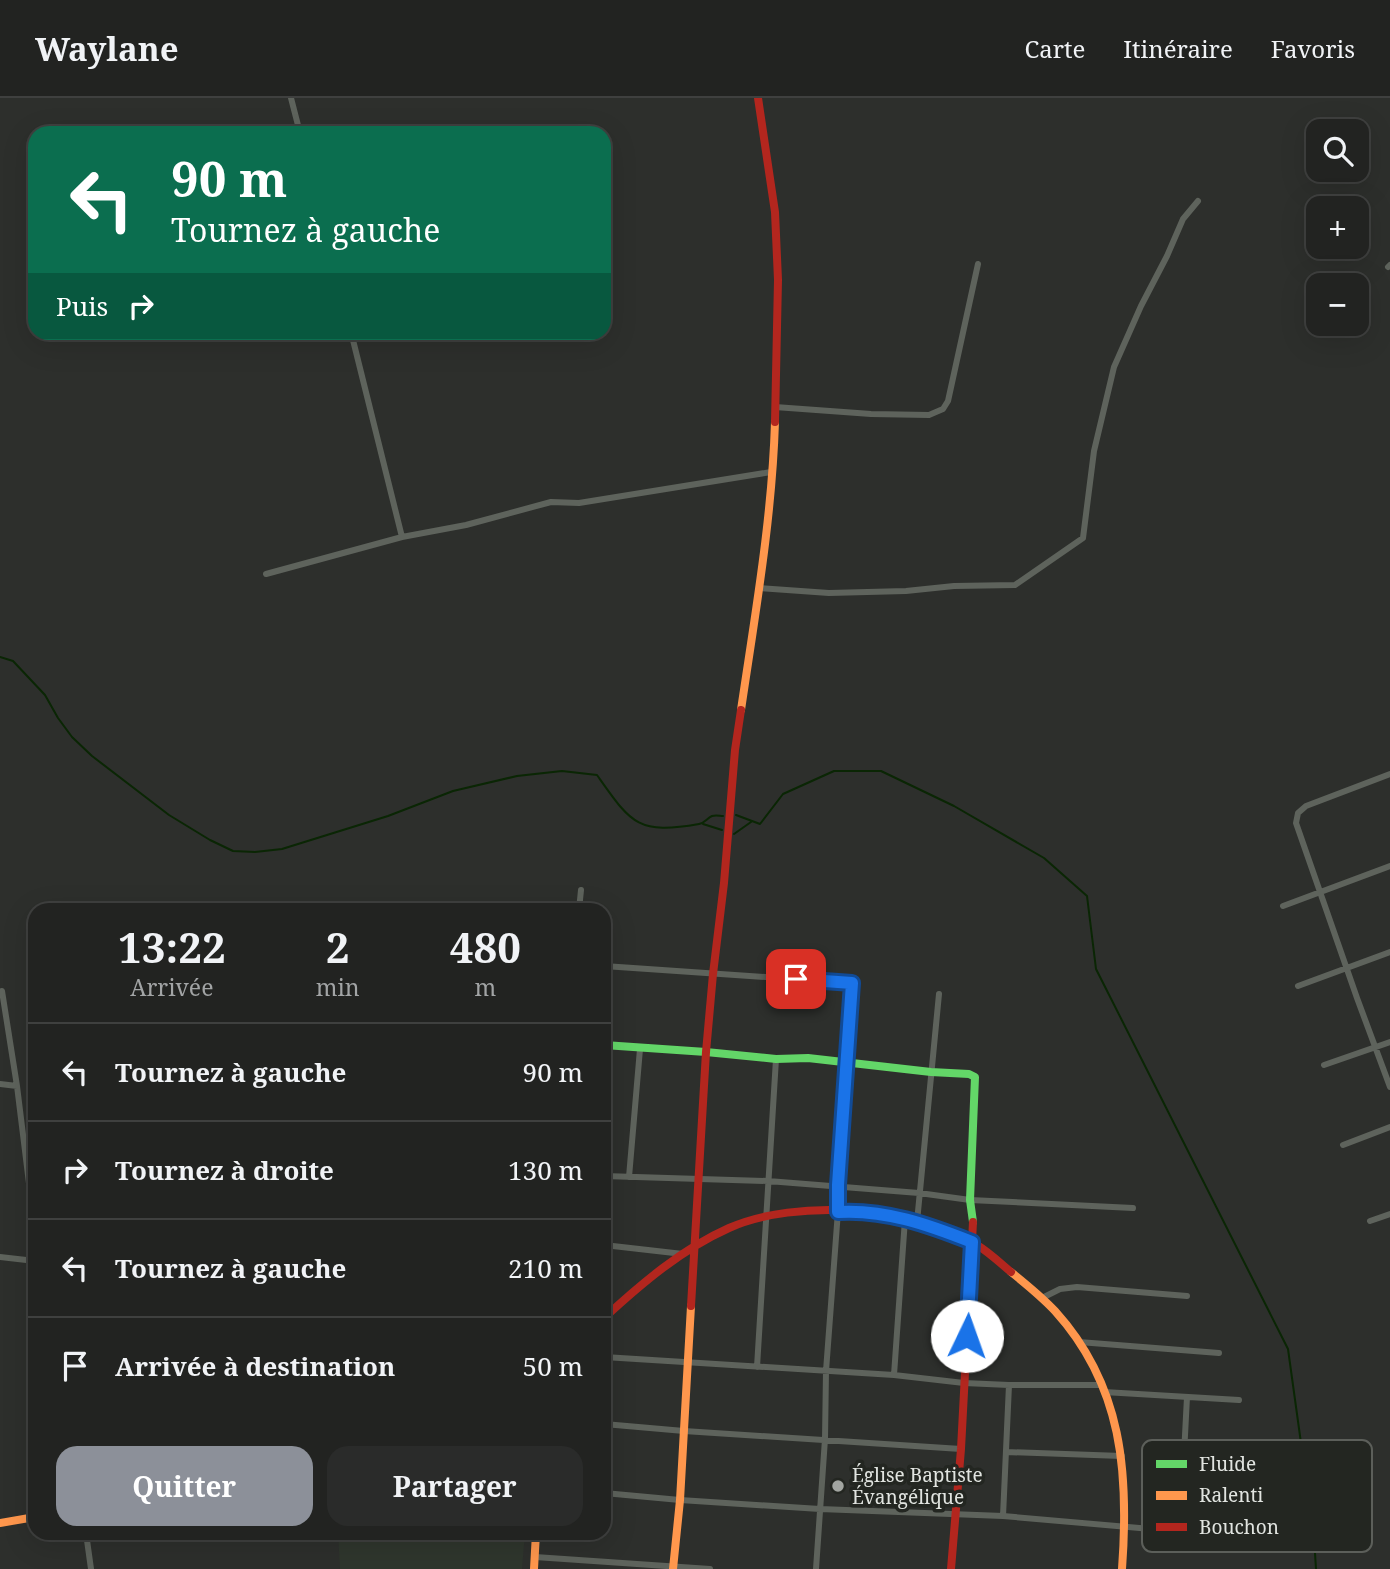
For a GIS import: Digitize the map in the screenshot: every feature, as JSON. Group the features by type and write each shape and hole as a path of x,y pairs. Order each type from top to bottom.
{"street":[{"path":"291,98 298,126"},
{"path":"673,1568 680,1500 706,1052 735,750 763,558 775,407 778,280 775,212 758,98"},
{"path":"759,589 829,593 1015,585 1083,538 1094,451 1114,367 1183,219 1198,201"},
{"path":"775,407 929,415 943,409 948,401 978,264"},
{"path":"353,340 402,537"},
{"path":"266,574 402,537 466,525 551,502 579,503 771,472"},
{"path":"1390,774 1306,806 1298,813 1296,822 1390,1087"},
{"path":"1283,906 1390,866"},
{"path":"580,903 581,890"},
{"path":"1297,986 1390,952"},
{"path":"611,967 852,983 826,1371 825,1439 816,1569"},
{"path":"2,990 18,1086 28,1172"},
{"path":"917,1222 939,994"},
{"path":"1324,1065 1390,1042"},
{"path":"611,1046 776,1059 808,1058 969,1074 975,1077 970,1200 972,1242 961,1449 951,1569"},
{"path":"629,1177 640,1049"},
{"path":"757,1367 776,1059"},
{"path":"0,1084 18,1086"},
{"path":"1343,1144 1390,1127"},
{"path":"611,1176 838,1185 919,1192 970,1200 1133,1208"},
{"path":"611,1312 695,1246 735,1226 765,1216 806,1211 857,1211 917,1222 972,1242 1042,1298 1066,1324 1079,1342 1102,1388 1119,1441 1126,1491 1122,1569"},
{"path":"1370,1220 1390,1214"},
{"path":"894,1375 905,1219"},
{"path":"611,1246 683,1254"},
{"path":"0,1257 28,1260"},
{"path":"1042,1298 1060,1289 1077,1287 1187,1296"},
{"path":"1079,1342 1219,1353"},
{"path":"611,1358 894,1375 964,1383 1102,1388 1239,1401"},
{"path":"1003,1516 1009,1385"},
{"path":"1184,1440 1186,1397"},
{"path":"611,1425 961,1449"},
{"path":"1006,1452 1122,1456"},
{"path":"611,1494 820,1508 1003,1516 1142,1528"},
{"path":"0,1523 28,1518"},
{"path":"87,1540 91,1569"},
{"path":"534,1569 536,1540"},
{"path":"535,1557 710,1569"}],"shaded area":[{"path":"338,1540 524,1540 522,1569 340,1569"}],"waterway":[{"path":"0,657 13,661 45,695 72,737 92,756 169,815 233,851 282,849 388,816 453,791 517,776 562,771 597,775 628,814 648,826 678,827 701,823 712,816 723,816"},
{"path":"736,815 760,824 783,794 834,771 881,771 954,806 1044,858 1087,896 1096,969 1288,1349 1301,1440"},
{"path":"734,834 751,822"},
{"path":"703,824 722,830"},
{"path":"1315,1552 1316,1569"}],"traffic: fast":[{"path":"611,1045 776,1059 808,1058 969,1074 975,1077 970,1200 973,1222"}],"traffic: slow":[{"path":"741,710 767,531 775,422"},
{"path":"1011,1272 1055,1311 1078,1340 1108,1401 1117,1432 1122,1465 1122,1569"},
{"path":"673,1569 680,1500 691,1306"},
{"path":"0,1523 28,1518"},
{"path":"534,1569 536,1540"}],"traffic: jam":[{"path":"758,98 775,212 778,280 775,422"},
{"path":"691,1306 706,1052 741,710"},
{"path":"611,1312 679,1256 712,1236 757,1219 787,1213 854,1211 921,1222 951,1232 977,1245 1011,1272"},
{"path":"951,1569 961,1449 973,1222"}],"place":[{"name":"Église Baptiste Évangélique","path":"838,1486"}],"route":[{"path":"796,979 852,983 838,1212 857,1211 895,1216 972,1242 967,1336"}]}
